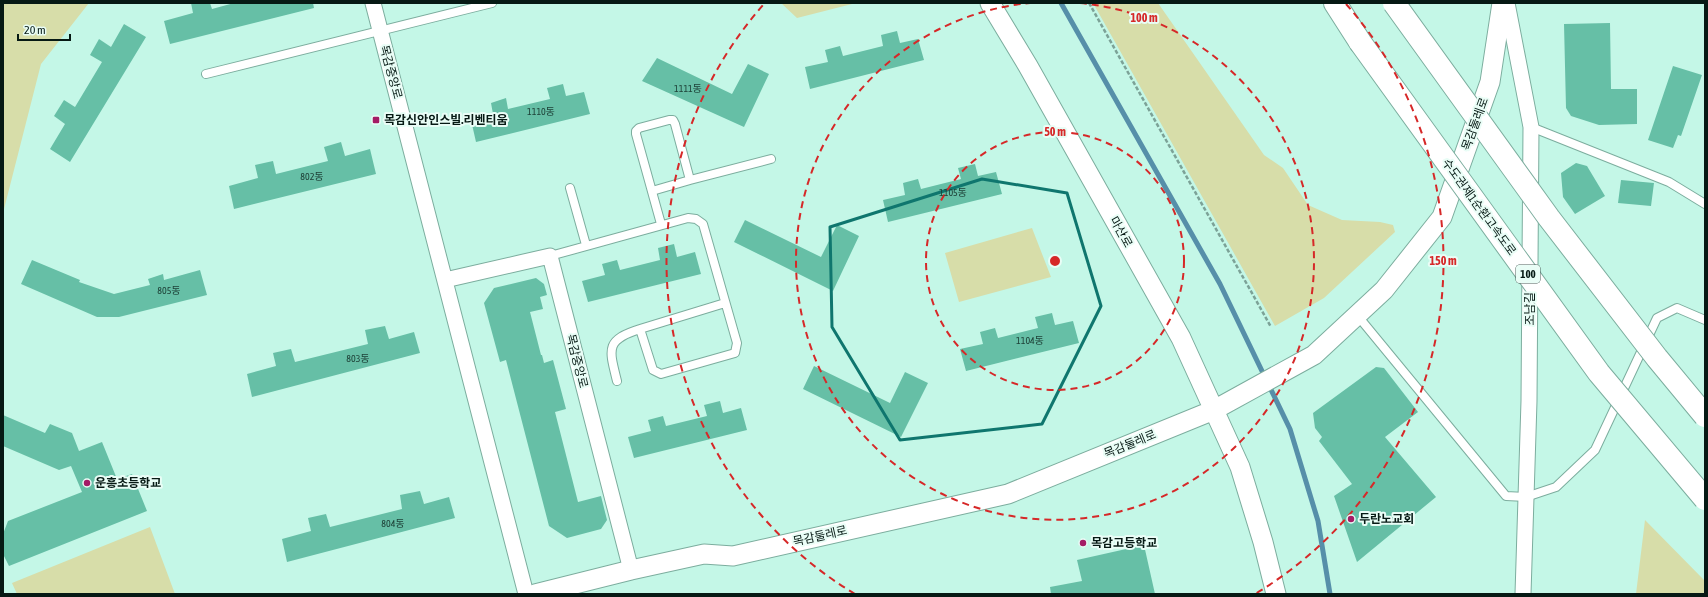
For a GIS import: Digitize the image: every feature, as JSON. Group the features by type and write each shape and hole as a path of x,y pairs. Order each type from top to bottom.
{"highway":[{"name":"수도권제1순환고속도로","path":"1335,3 1360,42 1599,373 1705,499"},
{"path":"1394,3 1548,218 1657,358 1705,416"}],"street":[{"name":"목감중앙로","path":"373,3 526,594"},
{"name":"마산로","path":"990,3 1028,66 1181,338 1240,467 1263,542 1276,594"},
{"name":"목감둘레로","path":"535,594 631,570 704,554 733,556 1008,494 1214,410 1314,355 1384,290 1442,217 1490,82 1502,3"},
{"name":"조남길","path":"1507,3 1531,127 1529,394 1523,594"},
{"name":"목감중앙로","path":"550,256 631,570"},
{"path":"445,280 550,256"}],"lane":[{"path":"206,74 492,3"},
{"path":"661,224 636,131 639,128 673,120 690,180"},
{"path":"1531,127 1669,182 1705,204"},
{"path":"652,191 771,159"},
{"path":"570,188 586,245"},
{"path":"550,256 661,224 688,218 696,219 703,224 737,343 735,353 661,374 653,370 640,329"},
{"path":"617,381 611,357 614,343 623,334 725,304"},
{"path":"1357,315 1506,496 1526,497 1556,487 1595,450 1657,318 1677,308 1705,320"}],"path":[{"path":"1089,3 1271,327"}],"highlighted area":[{"path":"982,179 1067,193 1101,306 1042,424 900,440 832,327 830,227"}],"green space":[{"path":"3,3 89,3 41,64 3,213"},
{"path":"781,3 856,3 797,18"},
{"path":"1093,3 1158,3 1264,155 1283,168 1308,205 1342,220 1380,222 1393,225 1395,232 1324,298 1275,326"},
{"path":"1032,228 1051,277 959,302 945,253"},
{"path":"1645,520 1705,581 1705,594 1636,594"},
{"path":"150,527 175,594 17,594 12,583"}],"building":[{"path":"191,3 210,3 212,9 234,3 313,3 314,8 170,44 164,21 193,13"},
{"path":"1610,23 1611,89 1637,89 1637,124 1599,125 1571,116 1566,108 1564,24"},
{"path":"124,24 146,37 70,162 50,149 65,124 54,116 64,100 75,107 102,62 90,55 99,39 111,47"},
{"path":"897,31 900,43 918,39 924,60 810,89 805,67 828,62 825,50 840,46 843,56 883,46 881,35"},
{"path":"657,58 732,94 748,64 769,74 744,127 642,81"},
{"path":"1673,66 1702,75 1681,136 1678,135 1673,148 1648,140"},
{"path":"563,84 566,96 584,92 590,114 476,142 471,120 493,114 491,103 506,98 508,109 550,99 547,88"},
{"path":"341,142 345,156 370,149 376,174 234,209 229,186 258,178 255,165 273,161 276,174 328,161 324,147"},
{"path":"1576,163 1587,166 1605,196 1575,214 1563,197 1561,173"},
{"path":"975,164 978,176 996,172 1002,194 888,222 883,200 905,195 903,183 918,179 921,189 961,179 958,168"},
{"path":"1621,180 1654,183 1651,206 1618,203"},
{"path":"745,220 821,257 837,225 859,236 833,291 734,242"},
{"path":"674,244 677,257 695,252 701,274 588,302 582,281 605,275 602,264 617,260 620,270 660,260 658,248"},
{"path":"32,260 80,280 79,282 114,294 150,285 148,279 163,274 164,280 200,270 207,295 119,317 97,317 21,284"},
{"path":"536,278 544,284 547,295 540,297 543,309 530,312 544,363 553,360 566,409 555,412 578,502 601,496 607,520 601,529 567,538 549,526 506,360 500,362 484,303 494,288"},
{"path":"1052,313 1055,325 1073,321 1079,343 966,371 960,349 983,344 980,332 995,328 998,338 1038,328 1035,317"},
{"path":"385,326 389,339 414,332 420,353 252,397 247,374 276,366 273,353 291,349 295,362 368,344 365,330"},
{"path":"814,366 890,403 905,372 928,383 901,437 803,389"},
{"path":"1376,367 1384,368 1418,412 1385,437 1436,497 1357,562 1334,496 1352,484 1319,441 1322,437 1315,428 1313,413"},
{"path":"720,401 723,413 741,408 747,430 634,458 628,437 651,431 648,420 663,416 666,426 707,416 704,405"},
{"path":"3,415 45,433 50,424 72,433 79,451 102,442 117,479 132,474 147,511 9,566 3,554 3,534 8,521 82,492 71,466 59,470 3,446"},
{"path":"420,491 424,504 449,497 455,518 287,562 282,539 311,531 308,518 326,514 330,527 402,509 400,495"},
{"path":"1144,545 1155,594 1051,594 1050,587 1082,581 1077,560"}],"waterway":[{"path":"1061,3 1220,284 1290,429 1318,521 1330,594"}],"place":[{"name":"목감신안인스빌.리벤티움","path":"376,120"},
{"name":"운흥초등학교","path":"87,483"},
{"name":"두란노교회","path":"1351,519"},
{"name":"목감고등학교","path":"1083,543"}]}
